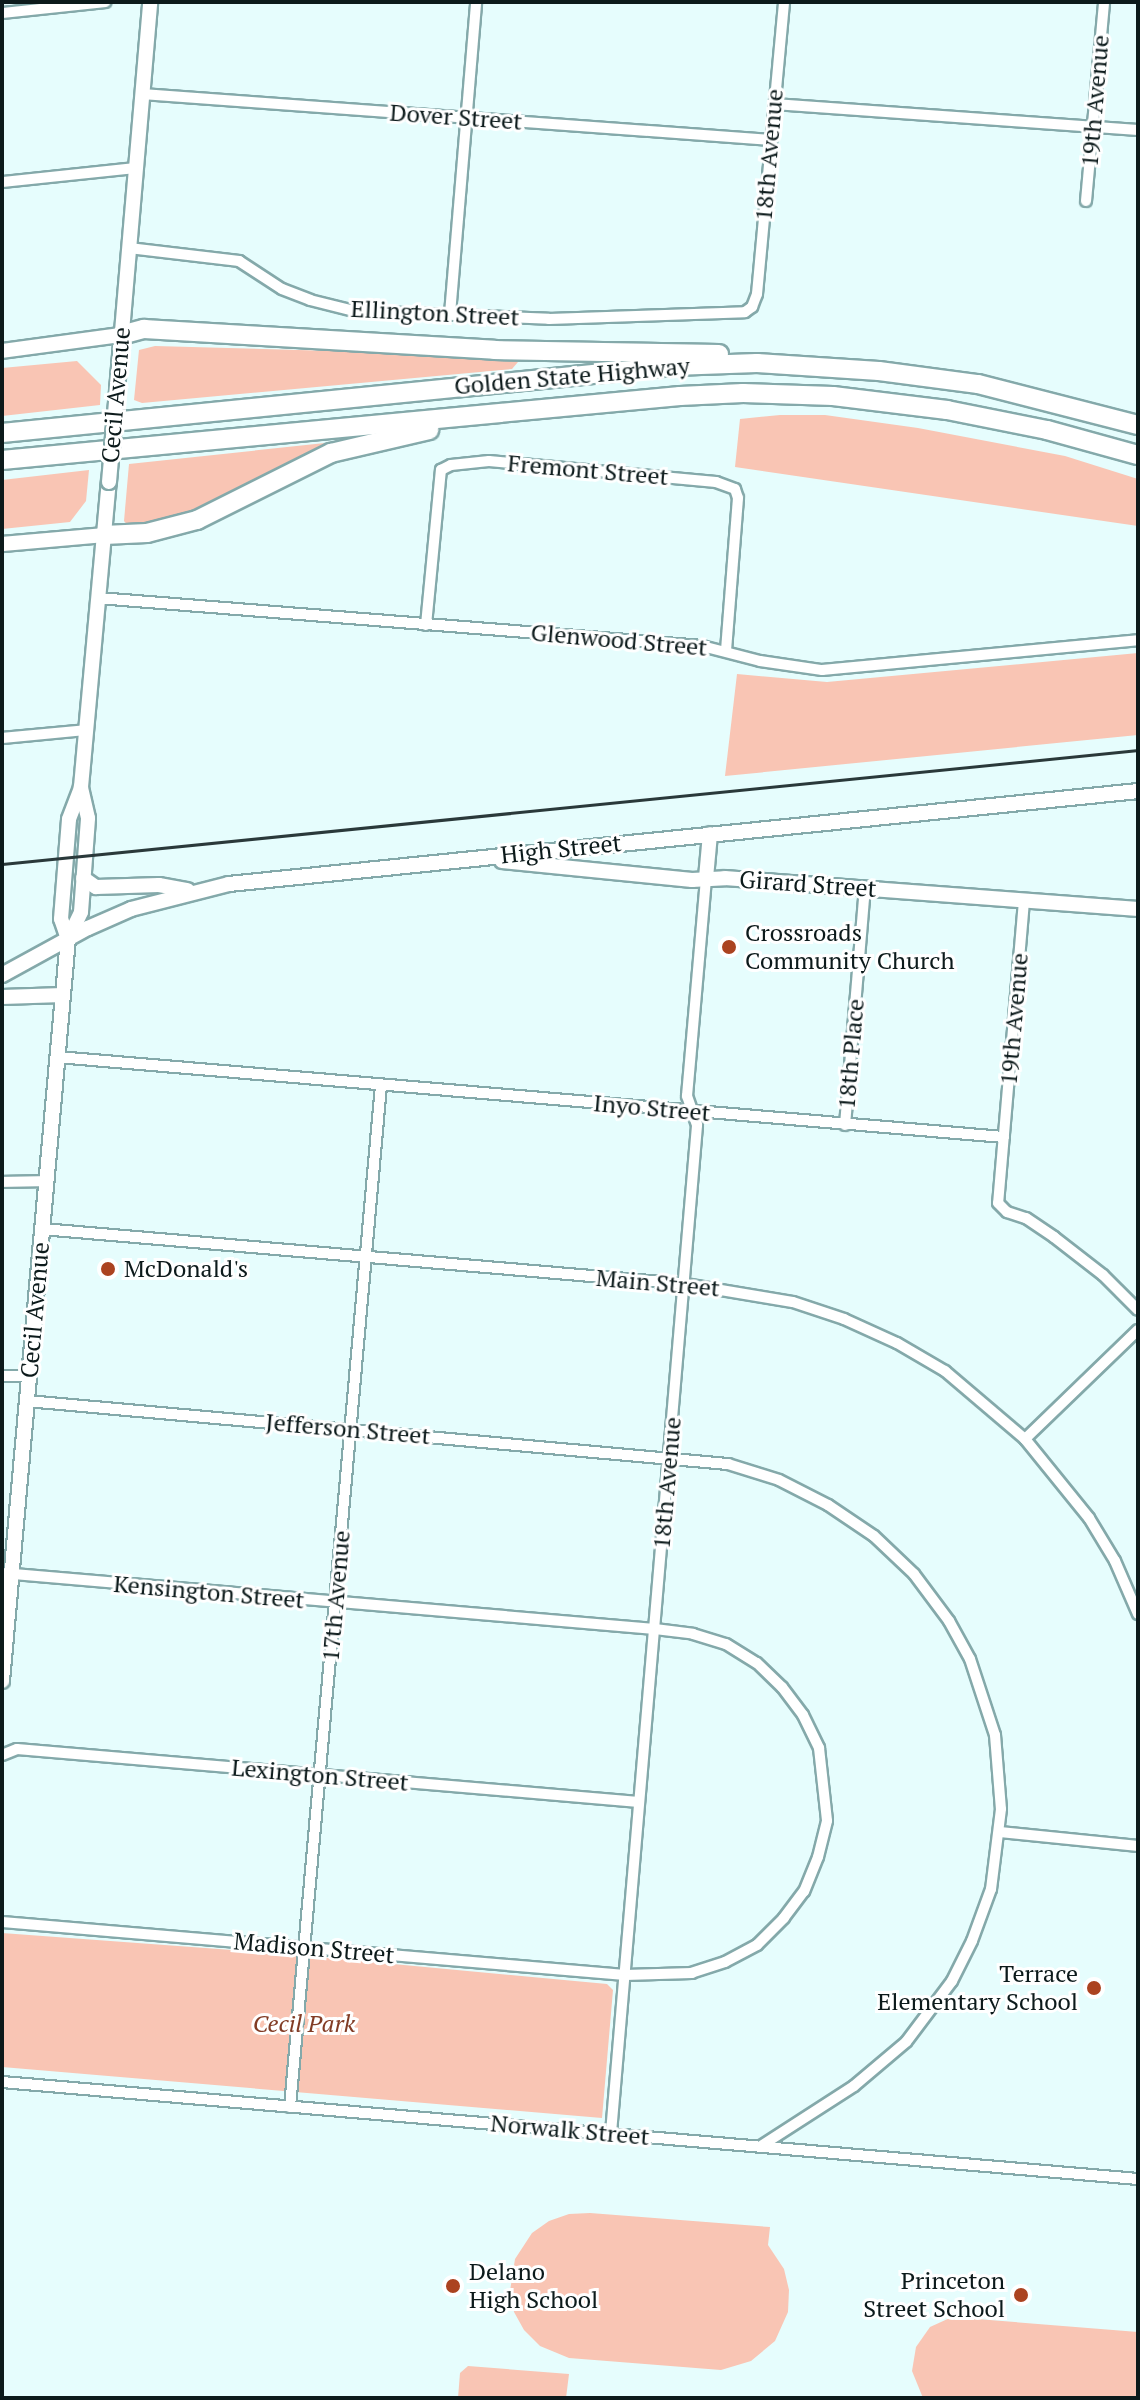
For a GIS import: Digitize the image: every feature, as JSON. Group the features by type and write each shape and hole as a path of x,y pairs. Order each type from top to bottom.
{"highway":[{"path":"121,335 144,329 494,350 703,352 813,365"},
{"name":"Golden State Highway","path":"2,433 673,366 813,365 978,384 1138,425"},
{"name":"Golden State Highway","path":"2,460 680,396 833,396 998,419 1138,455"},
{"path":"104,535 147,533 197,520 304,464 361,443 537,409"}],"main road":[{"name":"Cecil Avenue","path":"68,939 61,919 69,819 81,787 150,2"},
{"path":"2,351 95,341 121,335"},
{"path":"2,544 104,535"},
{"name":"Cecil Avenue","path":"2,1681 7,1573 27,1401 68,939 81,912 88,818 81,787"},
{"name":"High Street","path":"2,975 131,909 229,884 1138,791"},
{"name":"18th Avenue","path":"706,878 710,834"},
{"name":"Girard Street","path":"478,857 557,868 1138,909"},
{"path":"83,878 96,887 159,885 196,891"},
{"path":"2,997 63,995"}],"street":[{"path":"2,13 105,2"},
{"path":"450,314 476,2"},
{"name":"18th Avenue","path":"752,307 757,294 784,2"},
{"name":"19th Avenue","path":"1086,201 1104,2"},
{"name":"Dover Street","path":"142,94 771,140"},
{"path":"774,104 1138,130"},
{"path":"2,182 135,168"},
{"name":"Ellington Street","path":"129,248 239,261 282,289 354,311 581,319 736,315 752,307"},
{"name":"Fremont Street","path":"426,625 441,470 451,465 489,461 716,482 735,489 738,498 726,650"},
{"name":"Glenwood Street","path":"98,598 726,650 760,661 822,670 1138,640"},
{"path":"2,738 86,730"},
{"name":"18th Avenue","path":"611,2133 685,1284 697,1125 687,1096 706,878"},
{"name":"18th Place","path":"845,1125 865,888"},
{"name":"19th Avenue","path":"1004,1137 1024,901"},
{"name":"Inyo Street","path":"57,1057 1004,1137"},
{"name":"17th Avenue","path":"290,2107 381,1085"},
{"path":"1004,1137 998,1203 1007,1212 1026,1218 1054,1237 1103,1275 1138,1310"},
{"path":"2,1182 46,1181"},
{"name":"Main Street","path":"42,1229 365,1260 685,1284 793,1302 844,1319 897,1343 945,1371 1025,1439 1089,1518 1115,1561 1138,1614"},
{"path":"1025,1439 1138,1330"},
{"path":"2,1376 29,1376"},
{"name":"Jefferson Street","path":"27,1401 670,1456 728,1464 779,1480 828,1505 863,1528 914,1574 949,1621 984,1695 998,1754 1000,1832 993,1880 979,1924 958,1970 930,2013 906,2042 867,2077 761,2146"},
{"name":"Kensington Street","path":"7,1573 655,1629 726,1644 757,1663 782,1687 819,1748 827,1821 818,1857 804,1891 784,1918 757,1945 725,1962 692,1973 625,1975"},
{"name":"Lexington Street","path":"2,1755 17,1749 639,1802"},
{"path":"1000,1832 1138,1846"},
{"name":"Madison Street","path":"2,1922 625,1975"},
{"name":"Norwalk Street","path":"2,2082 1138,2179"}],"green space":[{"path":"155,346 511,356 518,362 512,369 142,403 134,400 139,350"},
{"path":"77,361 101,385 100,405 2,416 2,368"},
{"path":"825,415 918,428 1065,456 1138,479 1138,526 735,467 740,419"},
{"path":"353,440 195,515 128,526 124,521 129,464"},
{"path":"89,470 86,501 70,522 2,529 2,480"},
{"path":"1138,653 1138,735 725,776 737,674 827,682"},
{"name":"Cecil Park","path":"2,1933 287,1954 607,1984 613,1990 602,2118 2,2067"},
{"path":"569,2214 770,2227 768,2245 784,2269 789,2290 788,2312 775,2341 751,2361 721,2370 569,2358 540,2346 524,2330 514,2312 510,2291 515,2259 532,2233 549,2221"},
{"path":"952,2317 1138,2332 1138,2398 923,2398 912,2371 916,2347 930,2327"},
{"path":"468,2366 569,2374 566,2398 458,2398 460,2373"}],"railway":[{"path":"2,864 1138,750"}],"place":[{"name":"Crossroads Community Church","path":"729,947"},
{"name":"McDonald's","path":"108,1269"},
{"name":"Terrace Elementary School","path":"1094,1988"},
{"name":"Delano High School","path":"453,2286"},
{"name":"Princeton Street School","path":"1021,2295"}]}
